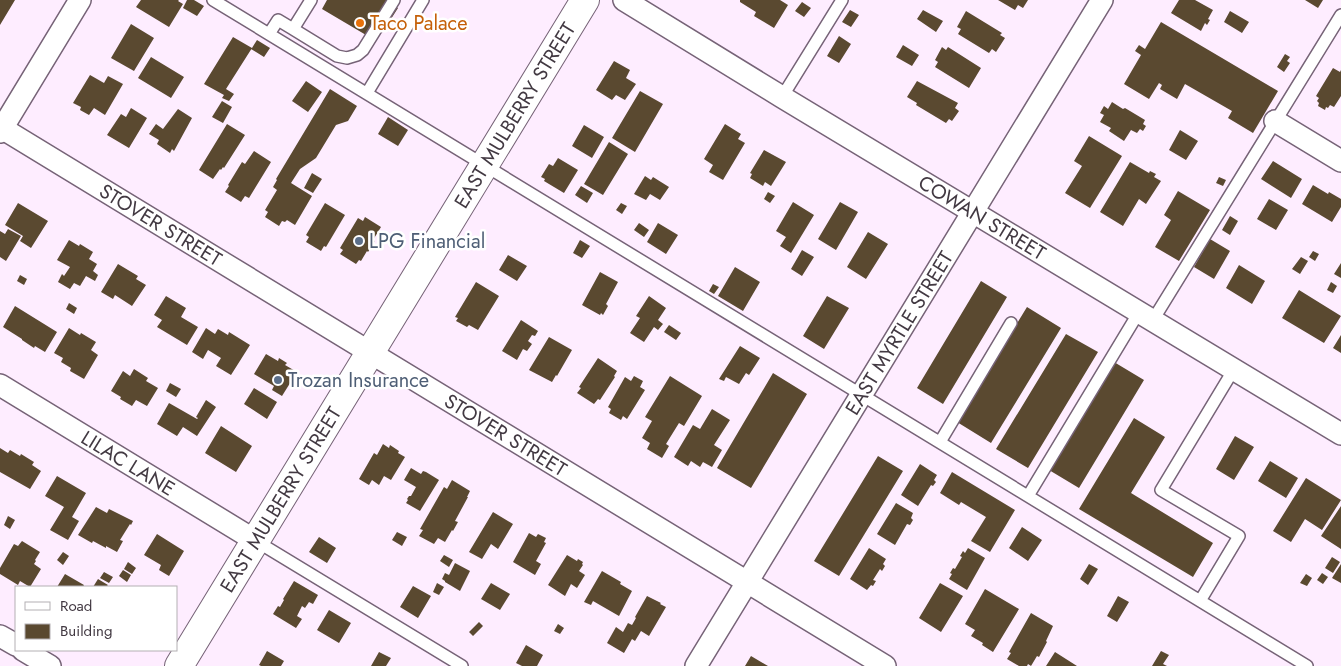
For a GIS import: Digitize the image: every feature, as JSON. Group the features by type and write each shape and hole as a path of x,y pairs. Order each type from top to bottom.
{"highway":[{"name":"EAST MULBERRY STREET","path":"179,666 585,0"}],"street":[{"path":"1,129 80,0"},
{"name":"COWAN STREET","path":"624,0 973,212 1340,431"},
{"name":"EAST MYRTLE STREET","path":"696,666 1102,0"},
{"path":"1276,121 1341,161"},
{"name":"STOVER STREET","path":"1,129 885,666"},
{"name":"LILAC LANE","path":"0,385 256,541"},
{"path":"0,636 15,644"},
{"path":"25,651 50,666"}],"lane":[{"path":"213,0 1306,666"},
{"path":"293,30 311,0"},
{"path":"270,34 278,20 337,56 347,58 357,55 363,50 394,0"},
{"path":"366,93 423,0"},
{"path":"782,97 842,0"},
{"path":"1028,496 1276,121 1341,15"},
{"path":"940,442 1011,323"},
{"path":"1200,601 1239,536 1161,490 1234,369"},
{"path":"256,541 462,666"}],"building":[{"path":"0,0 15,0 0,25"},
{"path":"141,0 179,0 183,4 169,27 136,7"},
{"path":"187,0 194,0 204,6 197,16 183,8"},
{"name":"Taco Palace","path":"327,0 387,0 398,8 391,19 379,12 366,35 322,9"},
{"path":"740,0 780,0 788,5 774,28 754,16 756,12 740,2"},
{"path":"998,0 1028,0 1023,8 1018,5 1015,10"},
{"path":"1179,0 1195,0 1213,10 1208,19 1210,20 1207,25 1205,23 1201,31 1171,13"},
{"path":"1305,0 1323,0 1318,8"},
{"path":"802,2 811,8 804,17 795,11"},
{"path":"850,10 859,15 851,27 842,22"},
{"path":"923,10 943,21 936,32 917,19"},
{"path":"966,11 1002,33 1000,35 1005,38 996,52 992,49 989,53 958,34 961,29 957,27"},
{"path":"1230,11 1249,22 1242,33 1224,22"},
{"path":"1161,22 1278,91 1253,133 1228,118 1232,111 1185,84 1177,99 1160,89 1162,85 1159,83 1149,99 1124,84 1141,55 1135,51 1139,45 1145,49"},
{"path":"131,24 154,38 134,71 111,58"},
{"path":"839,36 851,44 839,63 827,56"},
{"path":"233,37 252,48 257,40 270,48 264,57 251,49 226,89 234,94 229,101 222,98 224,95 204,84"},
{"path":"903,45 919,55 912,66 896,57"},
{"path":"942,47 946,50 948,47 981,68 969,88 935,67 938,62 935,60"},
{"path":"1285,54 1290,57 1287,61 1290,63 1284,72 1277,67"},
{"path":"151,57 184,77 171,98 138,78"},
{"path":"614,61 630,70 626,78 636,84 625,100 616,95 612,100 596,90"},
{"path":"1333,68 1340,72 1341,70 1341,96 1334,107 1330,105 1325,110 1318,106 1319,103 1317,101 1319,98 1316,96"},
{"path":"90,75 104,83 108,76 123,84 105,115 94,108 89,115 80,110 81,107 73,103"},
{"path":"306,81 322,92 308,112 292,101"},
{"path":"917,81 958,103 955,108 959,111 952,121 949,119 946,123 916,105 917,103 907,97"},
{"path":"330,89 357,106 348,121 336,125 316,158 300,169 291,183 312,196 295,225 287,220 285,222 282,221 279,226 265,217 268,212 265,210 277,190 273,187"},
{"path":"640,91 663,104 635,152 612,138"},
{"path":"222,101 232,107 223,123 212,117"},
{"path":"1112,102 1145,120 1143,124 1146,126 1143,131 1140,129 1137,133 1131,130 1124,141 1109,131 1111,128 1100,122 1104,115 1100,113 1104,106 1108,109"},
{"path":"131,108 147,118 129,148 107,135 121,114 126,117"},
{"path":"178,109 192,118 174,151 172,149 170,153 157,144 159,140 149,134 156,124 163,129"},
{"path":"388,117 408,130 398,146 378,134"},
{"path":"227,124 245,135 224,168 220,169 213,179 199,170"},
{"path":"725,124 741,134 738,139 745,143 723,180 709,172 713,165 704,159"},
{"path":"584,125 604,137 592,158 572,146"},
{"path":"1180,130 1198,141 1186,160 1169,150"},
{"path":"1089,136 1122,156 1090,208 1065,193 1082,166 1074,161"},
{"path":"609,142 628,154 603,195 584,184"},
{"path":"764,150 786,162 771,186 765,182 763,186 750,178 752,174 750,173"},
{"path":"254,151 271,162 249,198 245,196 241,202 225,192 242,162 245,164"},
{"path":"558,158 578,170 564,193 544,181 545,179 541,177 549,164 553,166"},
{"path":"1273,161 1302,179 1291,198 1261,179"},
{"path":"1130,162 1149,173 1150,171 1156,174 1154,177 1161,181 1146,204 1139,199 1123,226 1100,212"},
{"path":"312,173 322,179 313,193 304,188"},
{"path":"645,176 651,180 653,177 669,187 660,200 650,194 646,200 634,194"},
{"path":"1219,177 1226,180 1223,186 1216,183"},
{"path":"1313,185 1341,199 1341,207 1332,222 1302,204"},
{"path":"581,186 593,193 587,203 575,195"},
{"path":"1178,191 1210,210 1179,261 1155,247 1171,220 1164,215"},
{"path":"768,192 775,196 770,203 764,199"},
{"path":"1269,199 1288,210 1276,230 1257,219"},
{"path":"793,202 814,215 791,253 780,246 786,237 776,231"},
{"path":"840,202 858,212 836,250 818,239"},
{"path":"18,203 48,221 31,248 20,241 23,236 5,225"},
{"path":"325,203 345,215 326,247 324,246 321,251 306,242 309,237 306,235"},
{"path":"621,203 627,206 622,214 616,210"},
{"path":"1230,216 1238,221 1230,235 1222,230"},
{"name":"LPG Financial","path":"365,217 381,227 368,252 356,264 340,254 343,250 340,248 358,218 363,221"},
{"path":"639,223 649,230 644,237 634,230"},
{"path":"658,223 678,235 666,254 647,242"},
{"path":"8,229 21,236 6,261 0,257 0,231 5,234"},
{"path":"868,232 888,244 866,279 847,267"},
{"path":"1210,239 1230,251 1214,279 1194,267"},
{"path":"69,240 93,252 89,259 97,264 93,271 98,275 95,281 86,276 80,286 74,283 70,289 58,282 62,274 64,276 70,267 57,260"},
{"path":"580,240 590,246 582,258 573,253"},
{"path":"802,250 814,257 802,276 791,269"},
{"path":"1313,251 1319,254 1315,261 1309,257"},
{"path":"508,255 527,266 517,281 499,270"},
{"path":"1301,257 1308,261 1300,274 1292,269"},
{"path":"1341,263 1341,278 1334,274"},
{"path":"118,264 138,276 136,279 146,285 132,306 115,295 113,299 101,292"},
{"path":"1239,265 1265,281 1252,304 1226,288"},
{"path":"735,267 760,282 743,311 718,296"},
{"path":"600,272 618,282 606,304 608,306 603,315 582,305"},
{"path":"20,275 27,279 24,285 17,281"},
{"path":"981,281 1007,297 943,404 917,388"},
{"path":"476,282 499,296 478,330 456,321 458,318 455,317"},
{"path":"1331,282 1337,286 1333,293 1327,290"},
{"path":"713,284 719,287 714,294 709,291"},
{"path":"1299,290 1341,316 1324,343 1282,318"},
{"path":"166,296 186,308 181,317 198,327 187,345 157,327 162,320 154,315"},
{"path":"649,296 666,308 658,320 663,324 658,330 654,327 644,342 630,333 640,318 636,316"},
{"path":"827,296 849,308 824,349 803,336"},
{"path":"69,303 77,308 74,314 66,309"},
{"path":"15,306 57,332 45,352 35,346 34,348 3,327"},
{"path":"1027,307 1061,328 991,443 957,422"},
{"path":"521,320 538,331 528,341 532,344 527,351 523,349 517,360 502,351"},
{"path":"669,325 681,333 676,340 664,332"},
{"path":"69,328 96,342 91,350 98,355 84,379 70,371 71,368 61,362 63,358 54,353"},
{"path":"206,328 215,334 218,329 228,335 229,332 250,345 231,375 216,366 221,358 208,350 203,359 192,352"},
{"path":"1066,334 1098,352 1028,468 996,449"},
{"path":"1341,335 1341,353 1333,348"},
{"path":"549,337 572,350 552,382 529,370"},
{"path":"740,346 760,358 749,375 746,373 739,384 726,377 724,381 719,379"},
{"name":"Trozan Insurance","path":"266,354 278,361 279,358 287,363 285,365 297,372 282,396 272,390 274,386 254,374"},
{"path":"598,358 617,371 600,400 598,399 594,404 577,393"},
{"path":"1114,362 1144,380 1079,488 1049,470"},
{"path":"134,369 148,378 146,381 158,388 147,406 136,400 132,406 111,391 123,371 130,376"},
{"path":"773,373 807,394 751,488 717,468"},
{"path":"634,376 643,381 640,387 645,390 627,419 623,416 621,420 609,413 611,409 608,407 625,377 631,381"},
{"path":"670,376 702,396 684,426 679,423 666,444 669,446 662,458 647,449 650,443 642,438 652,421 645,417"},
{"path":"170,383 181,389 176,397 166,391"},
{"path":"254,388 277,402 267,419 244,404"},
{"path":"206,400 216,407 197,436 183,427 177,436 157,424 169,403 197,419 196,417"},
{"path":"712,409 730,420 714,445 722,450 712,467 703,462 700,467 691,461 688,466 674,457 693,425 700,429"},
{"path":"1134,418 1165,437 1131,493 1213,543 1193,577 1079,509"},
{"path":"221,426 252,446 236,472 205,453"},
{"path":"1235,436 1254,447 1234,480 1216,469"},
{"path":"383,444 389,448 390,445 405,457 391,480 384,476 379,485 372,480 369,485 359,479 374,453 377,455"},
{"path":"0,448 8,453 10,450 20,456 21,454 34,462 32,465 41,471 30,489 0,472"},
{"path":"878,456 903,471 839,576 814,561"},
{"path":"1270,461 1298,478 1286,498 1258,481"},
{"path":"920,464 937,475 934,480 936,482 933,486 931,485 918,506 901,495"},
{"path":"411,468 421,474 423,471 426,472 439,480 420,511 406,503 416,487 404,480"},
{"path":"952,472 1015,510 990,552 971,541 986,517 961,502 959,505 940,493"},
{"path":"57,476 86,493 72,517 79,521 68,540 50,530 64,507 45,496"},
{"path":"1306,478 1341,500 1322,530 1305,519 1291,542 1273,531"},
{"path":"452,480 470,491 455,521 458,522 453,531 445,542 438,538 434,544 419,536 423,530 420,529 444,487 447,489"},
{"path":"896,503 913,513 911,518 913,520 910,525 907,524 895,545 877,534"},
{"path":"1341,506 1341,549 1321,536"},
{"path":"96,507 107,513 109,509 133,521 120,540 123,541 117,552 93,541 92,543 78,535"},
{"path":"493,512 513,524 498,549 491,544 482,559 469,552"},
{"path":"8,516 15,520 10,529 4,525"},
{"path":"1022,527 1042,540 1028,561 1009,548"},
{"path":"397,532 407,537 402,546 392,540"},
{"path":"529,533 536,537 538,534 546,538 544,542 546,543 536,561 541,564 535,575 513,562"},
{"path":"157,534 184,551 169,576 159,570 161,565 144,555"},
{"path":"319,537 336,548 327,563 309,552"},
{"path":"22,541 40,552 34,564 41,569 31,586 20,581 18,585 0,574 0,568 14,544 18,546"},
{"path":"869,548 886,559 882,571 880,569 873,580 876,581 873,586 871,585 867,590 850,579"},
{"path":"968,548 985,558 967,590 949,579 952,574 950,573 953,568 955,569 962,557 960,556 963,551 965,553"},
{"path":"63,552 69,556 63,565 57,560"},
{"path":"444,555 453,560 449,567 440,561"},
{"path":"567,555 583,562 579,571 585,575 577,588 571,584 565,596 548,585"},
{"path":"1332,557 1340,562 1333,573 1325,568"},
{"path":"128,562 136,568 132,574 124,569"},
{"path":"455,563 470,571 460,591 442,579 445,573 449,575"},
{"path":"1089,564 1098,569 1088,585 1080,579"},
{"path":"1341,564 1341,583 1332,578"},
{"path":"123,570 131,575 127,582 119,576"},
{"path":"602,571 632,591 619,616 593,601 591,605 584,602"},
{"path":"104,572 113,577 109,583 100,578"},
{"path":"1322,573 1328,577 1323,584 1317,580"},
{"path":"65,574 84,585 84,586 58,586"},
{"path":"1306,574 1312,578 1307,586 1300,583"},
{"path":"98,579 108,585 107,586 94,586"},
{"path":"294,581 318,595 313,604 309,602 305,608 302,606 297,616 302,619 296,628 273,614 278,606 280,607"},
{"path":"437,583 444,587 439,595 433,592"},
{"path":"491,583 510,594 500,610 481,599"},
{"path":"940,583 963,596 941,632 919,618"},
{"path":"413,586 431,596 418,618 400,607"},
{"path":"985,589 1019,609 993,652 971,636 975,630 965,624"},
{"path":"647,596 666,607 649,636 641,631 635,641 632,639 624,653 607,643 616,627 623,632 628,623 632,625"},
{"path":"1118,596 1129,602 1117,622 1107,616"},
{"path":"329,610 351,623 339,643 317,630"},
{"path":"1031,613 1053,626 1039,657 1037,656 1031,666 1028,664 1027,666 1019,666 1007,659"},
{"path":"479,622 483,626 473,636 469,632"},
{"path":"558,624 564,628 560,634 554,631"},
{"path":"526,645 543,655 537,666 522,666 516,663"},
{"path":"267,651 284,661 281,666 259,665"},
{"path":"1161,651 1169,655 1163,664 1167,666 1152,666"},
{"path":"379,652 391,658 386,666 371,666"},
{"path":"1055,652 1077,666 1046,666"},
{"path":"751,656 768,666 745,666"}],"place":[{"name":"Taco Palace","path":"360,23"},
{"name":"LPG Financial","path":"359,241"},
{"name":"Trozan Insurance","path":"278,380"}]}
